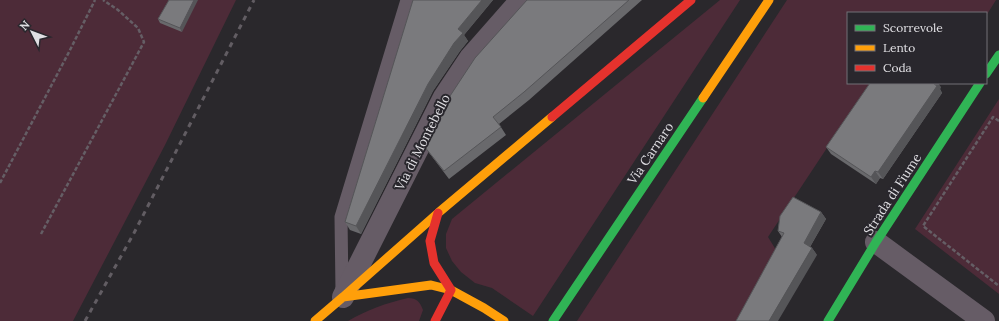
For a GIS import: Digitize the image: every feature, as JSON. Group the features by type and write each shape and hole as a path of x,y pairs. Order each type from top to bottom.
{"street":[{"name":"Via di Montebello","path":"343,297 444,97 470,58 521,0"},
{"path":"315,321 438,213 690,0"},
{"name":"Via Carnaro","path":"553,321 769,0"},
{"path":"987,73 999,55"},
{"name":"Strada di Fiume","path":"828,321 876,242 979,84"},
{"path":"438,213 430,241 434,262 451,290"},
{"path":"876,242 984,321"},
{"path":"343,297 396,289 431,286 451,290 504,321"},
{"path":"435,321 451,290"}],"lane":[{"path":"343,297 341,217 407,0"}],"path":[{"path":"0,183 70,52 95,0"},
{"path":"41,234 144,42 138,28 118,10 103,0"},
{"path":"999,121 993,117 923,226 999,286"}],"shaded area":[{"path":"0,0 236,0 165,145 73,321 0,321"},
{"path":"720,0 740,0 533,316 492,288 475,283 461,272 452,261 446,248 446,234 452,219"},
{"path":"787,0 996,0 987,14 987,12 847,12 847,84 869,84 768,237 776,250 736,321 577,321"},
{"path":"999,99 999,294 915,229"},
{"path":"408,298 416,300 422,307 423,310 419,321 348,321 377,307"}],"building":[{"path":"169,0 194,0 180,28 158,19"},
{"path":"413,0 482,0 458,29 463,33 454,43 428,84 356,226 345,222"},
{"path":"527,0 629,0 524,92 493,117 501,127 444,171 424,146 450,96 475,58"},
{"path":"869,84 934,84 937,86 878,172 875,171 871,177 826,147"},
{"path":"793,197 821,212 804,243 812,248 769,321 736,321 784,233 778,231 780,216"}],"railway":[{"path":"85,321 134,233 254,0"}],"traffic: fast":[{"path":"987,73 999,55"},
{"path":"828,321 876,242 979,84"},
{"path":"553,321 703,98"}],"traffic: slow":[{"path":"703,98 769,0"},
{"path":"343,297 438,213 552,117"},
{"path":"315,321 343,297 431,285 451,290 504,321"}],"traffic: jam":[{"path":"552,117 691,0"},
{"path":"435,321 451,290 434,263 430,241 438,213"}]}
